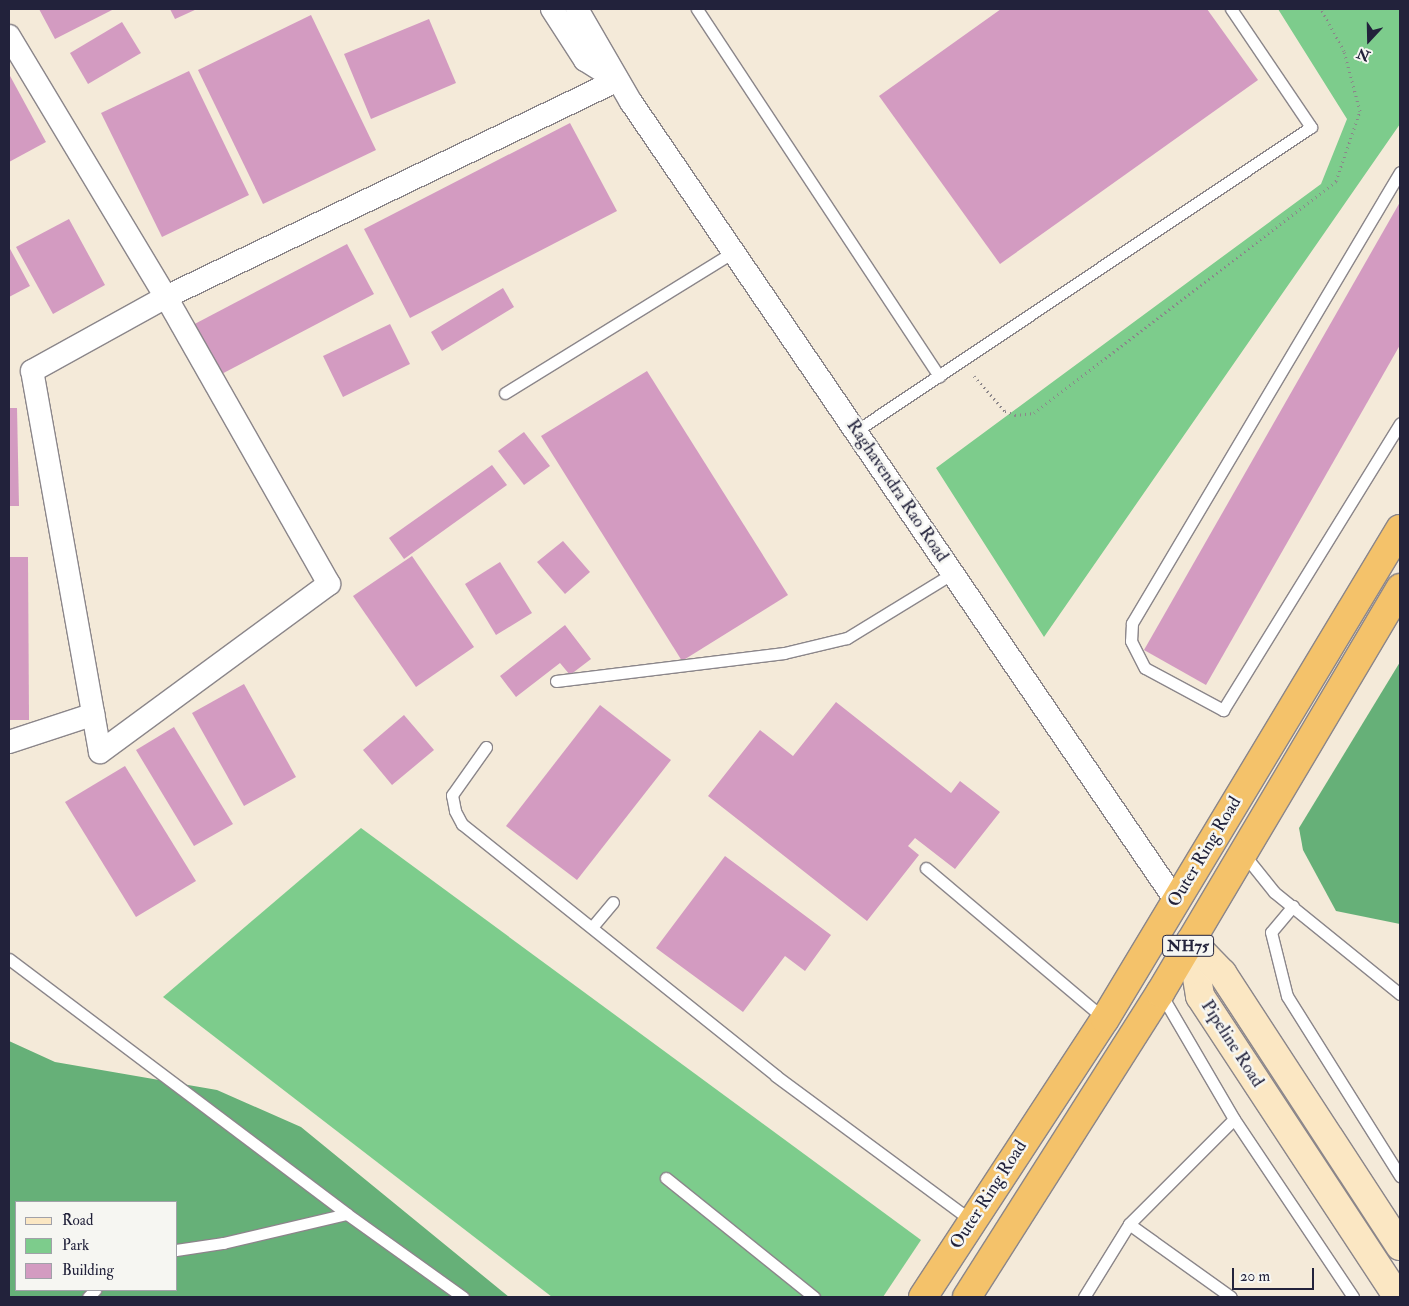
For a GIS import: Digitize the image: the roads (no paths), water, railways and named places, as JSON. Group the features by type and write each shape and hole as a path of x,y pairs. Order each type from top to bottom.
{"highway":[{"name":"Outer Ring Road","path":"923,1297 1105,1019 1400,529"},
{"name":"Outer Ring Road","path":"967,1297 1160,993 1400,588"}],"main road":[{"name":"Pipeline Road","path":"1191,942 1222,973 1400,1246"},
{"name":"Pipeline Road","path":"1191,942 1200,996 1398,1297"},
{"path":"1250,1073 1276,1056"}],"street":[{"name":"Raghavendra Rao Road","path":"552,9 585,60 618,80"},
{"name":"Raghavendra Rao Road","path":"577,9 618,80 733,252 1176,901"},
{"path":"9,36 166,297 329,584 100,752 32,371 166,297 618,80"},
{"path":"9,742 94,714"}],"lane":[{"path":"697,9 939,376"},
{"path":"856,431 1311,128 1231,9"},
{"path":"1400,172 1132,623 1131,641 1145,668 1223,710 1400,424"},
{"path":"505,393 733,252"},
{"path":"556,681 784,653 848,638 953,573"},
{"path":"486,747 452,795 454,811 462,824 593,926 776,1076 972,1221"},
{"path":"1242,852 1274,892 1400,994"},
{"path":"926,868 1105,1019"},
{"path":"593,926 613,902"},
{"path":"1293,906 1271,932 1287,996 1400,1176"},
{"path":"9,959 347,1214 463,1297"},
{"path":"1160,993 1234,1119 1353,1297"},
{"path":"1084,1297 1129,1224 1234,1119"},
{"path":"666,1178 814,1297"},
{"path":"178,1250 223,1243 347,1214"},
{"path":"1129,1224 1231,1297"}]}
